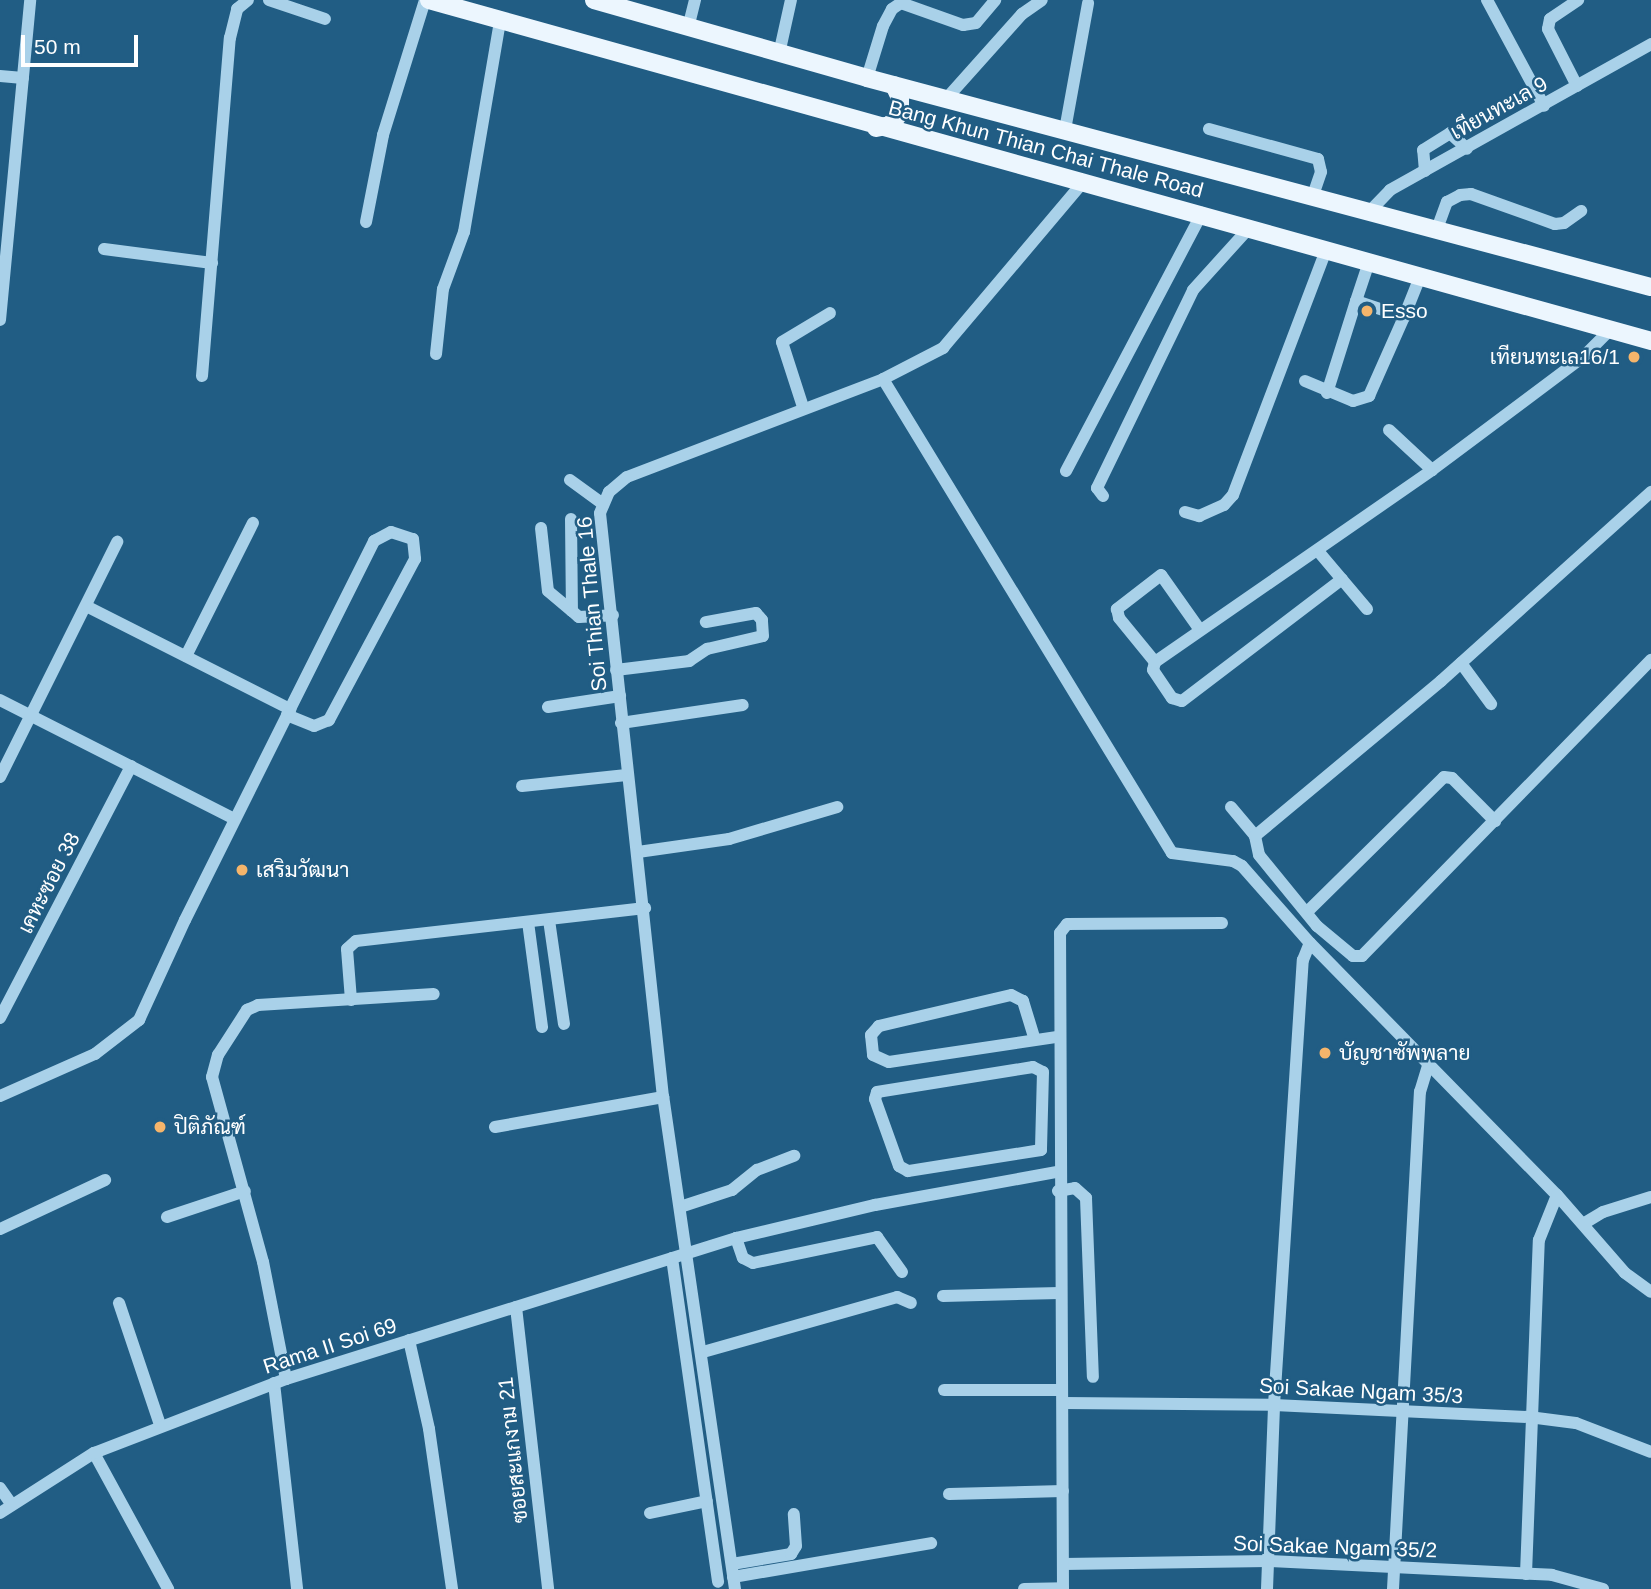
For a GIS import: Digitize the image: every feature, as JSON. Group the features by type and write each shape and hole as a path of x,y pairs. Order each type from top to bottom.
{"main road":[{"name":"Bang Khun Thian Chai Thale Road","path":"427,0 876,128 1202,213 1651,341"},
{"name":"Bang Khun Thian Chai Thale Road","path":"594,0 620,4 688,28 867,78 1651,287"},
{"path":"876,128 890,125 900,113 901,97 894,85"}],"street":[{"path":"0,320 30,0"},
{"path":"202,376 230,38 237,9 246,0"},
{"path":"269,0 325,19"},
{"path":"366,222 383,135 427,0"},
{"path":"688,28 695,0"},
{"path":"779,54 791,0"},
{"path":"867,78 883,26 892,9 901,3 963,25 975,23 995,0"},
{"path":"946,99 1022,14 1042,0"},
{"path":"1487,0 1544,106"},
{"path":"1577,86 1548,29 1550,19 1578,0"},
{"path":"1065,130 1088,3"},
{"path":"436,354 443,289 464,232 500,22"},
{"name":"เทียนทะเล 9","path":"1370,211 1391,190 1651,44"},
{"path":"0,76 23,78"},
{"path":"1209,129 1318,159 1321,172 1313,195"},
{"path":"1425,171 1423,150 1450,133 1466,149"},
{"name":"Soi Thian Thale 16","path":"733,1577 703,1352 663,1097 645,908 626,775 603,504 627,477 803,407 883,379 953,339 1084,181"},
{"path":"1437,229 1447,202 1460,195 1471,194 1555,225 1581,211"},
{"path":"1066,471 1202,213"},
{"path":"1103,496 1097,488 1193,290 1250,227"},
{"path":"104,249 212,263"},
{"path":"1185,512 1199,516 1224,505 1233,495 1326,250"},
{"path":"1327,393 1368,262"},
{"path":"1305,381 1327,393 1353,401 1369,397 1420,277"},
{"path":"1356,301 1404,317"},
{"path":"803,407 782,342 830,313"},
{"path":"1342,579 1182,701 1172,698 1153,670 1155,662 1433,470 1583,357 1610,330"},
{"path":"883,379 1172,853 1233,861 1242,866 1310,943 1557,1195 1625,1273 1651,1292"},
{"path":"1389,430 1433,470"},
{"path":"570,480 603,504"},
{"path":"1255,836 1461,663 1651,492"},
{"path":"571,519 572,611"},
{"path":"186,656 253,523"},
{"path":"541,528 548,591 579,617 613,615"},
{"path":"0,1096 96,1054 129,1032 139,1020 235,819 288,712 374,541 391,532 413,540 415,559 329,720 314,726 288,712 186,656 86,606"},
{"path":"0,777 33,716 117,542"},
{"path":"1318,551 1367,609"},
{"path":"1155,662 1117,614 1120,604 1148,584 1164,576 1200,630"},
{"path":"616,670 689,661 707,649 763,636 762,620 756,613 706,622"},
{"path":"1231,807 1255,836 1259,855 1307,912 1353,956 1362,956 1651,660"},
{"path":"1461,663 1492,704"},
{"path":"548,707 620,695"},
{"path":"0,700 235,819"},
{"path":"621,723 743,705"},
{"name":"เคหะซอย 38","path":"0,1018 131,766"},
{"path":"522,786 626,775"},
{"path":"1307,912 1444,777 1452,778 1495,821"},
{"path":"638,852 729,839 837,807"},
{"path":"351,1000 347,949 356,941 645,908"},
{"path":"549,920 564,1024"},
{"path":"528,922 542,1027"},
{"path":"1024,1589 1063,1588 1057,1172 1057,1037 1062,925 1222,922"},
{"path":"1267,1589 1274,1405 1303,960 1310,943"},
{"path":"297,1589 280,1381 245,1191 212,1077 218,1055 247,1010 258,1005 434,994"},
{"path":"1034,1037 1023,1001 1012,995 879,1026 871,1035 873,1055 888,1062 1034,1037 1057,1037"},
{"path":"1393,1589 1420,1091 1429,1063"},
{"path":"1037,1067 1043,1072 1043,1147 1000,1157 904,1170 876,1103 877,1092 1037,1067"},
{"path":"495,1127 663,1097"},
{"path":"680,1207 732,1190 757,1170 794,1156"},
{"path":"1000,1157 1004,1180"},
{"name":"Rama II Soi 69","path":"0,1513 94,1453 160,1425 280,1381 736,1238 1004,1180 1057,1172"},
{"path":"0,1229 106,1180"},
{"path":"1058,1191 1075,1188 1086,1198 1093,1377"},
{"path":"167,1217 245,1191"},
{"path":"1526,1574 1529,1417 1539,1240 1557,1195"},
{"path":"1583,1224 1603,1212 1651,1197"},
{"path":"736,1238 743,1258 753,1264 877,1237 902,1272"},
{"path":"672,1258 718,1581"},
{"path":"943,1296 1060,1293"},
{"path":"703,1352 897,1297 911,1303"},
{"path":"119,1303 160,1425"},
{"name":"ซอยสะแกงาม 21","path":"516,1307 548,1589"},
{"path":"409,1340 429,1429 452,1589"},
{"name":"Soi Sakae Ngam 35/3","path":"944,1390 1529,1417 1576,1423 1651,1452"},
{"path":"94,1453 168,1589"},
{"path":"0,1488 11,1504"},
{"path":"949,1494 1063,1491"},
{"path":"650,1513 707,1501"},
{"path":"733,1577 791,1554 796,1546 794,1514"},
{"path":"733,1577 931,1542"},
{"name":"Soi Sakae Ngam 35/2","path":"1063,1564 1269,1561 1526,1574 1583,1580 1604,1589"}],"place":[{"name":"Esso","path":"1367,311"},
{"name":"เทียนทะเล16/1","path":"1634,357"},
{"name":"เสริมวัฒนา","path":"242,870"},
{"name":"บัญชาซัพพลาย","path":"1325,1053"},
{"name":"ปิติภัณฑ์","path":"160,1127"}]}
